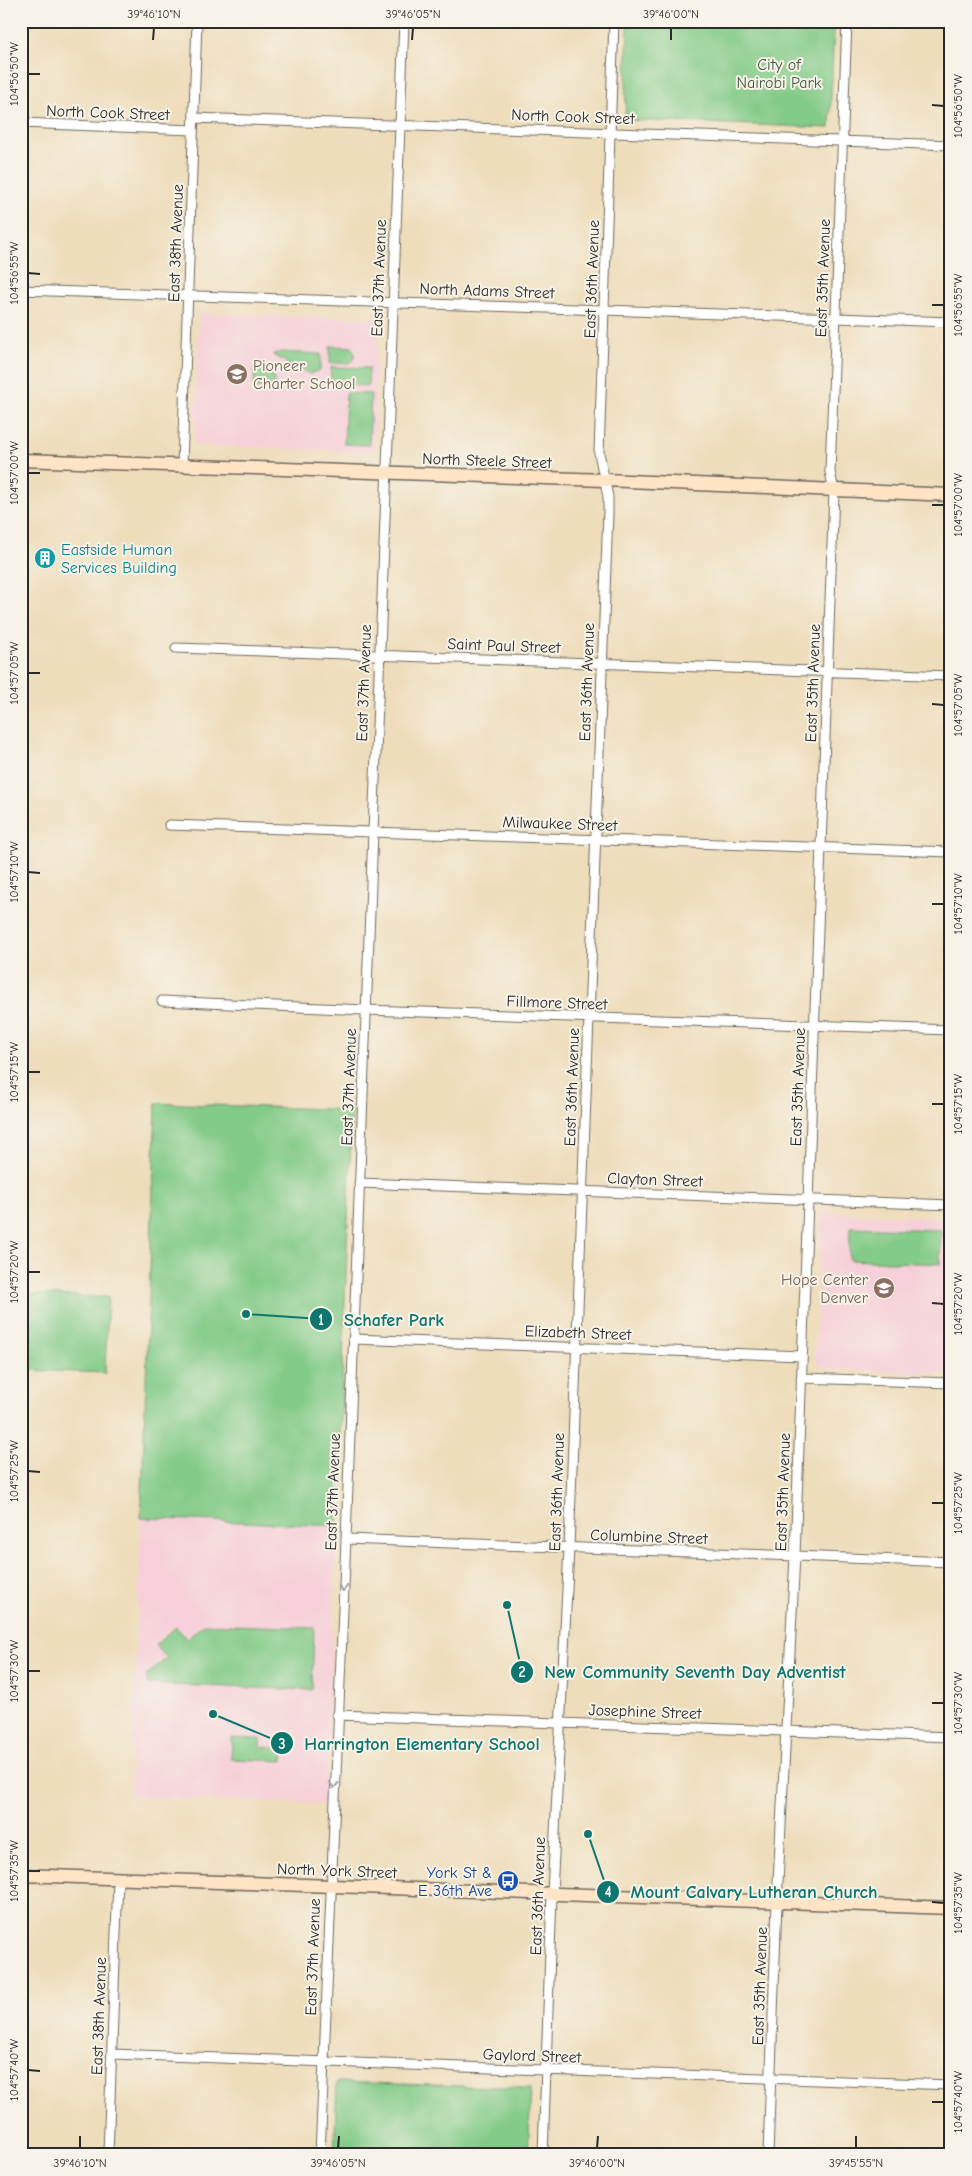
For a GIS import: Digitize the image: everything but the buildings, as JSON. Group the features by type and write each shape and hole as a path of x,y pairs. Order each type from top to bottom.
{"street":[{"name":"East 38th Avenue","path":"182,466 197,21"},
{"name":"East 37th Avenue","path":"320,2155 346,1539 404,21"},
{"name":"East 36th Avenue","path":"543,2155 552,1894 569,1548 608,513 605,480 599,453 614,21"},
{"name":"East 35th Avenue","path":"768,2155 777,1902 795,1556 834,491 830,472 847,21"},
{"name":"North Cook Street","path":"194,118 951,145"},
{"name":"North Cook Street","path":"21,123 193,130"},
{"name":"North Adams Street","path":"21,290 951,322"},
{"name":"North Steele Street","path":"21,460 605,480 951,495"},
{"name":"Saint Paul Street","path":"176,648 951,676"},
{"name":"Milwaukee Street","path":"169,825 951,852"},
{"name":"Fillmore Street","path":"162,1001 814,1027 951,1030"},
{"name":"Clayton Street","path":"359,1183 951,1205"},
{"name":"Elizabeth Street","path":"353,1340 802,1356"},
{"path":"801,1378 951,1383"},
{"name":"Columbine Street","path":"346,1539 951,1562"},
{"name":"Josephine Street","path":"338,1715 951,1737"},
{"name":"North York Street","path":"21,1875 951,1908"},
{"name":"East 38th Avenue","path":"108,2155 118,1878"},
{"name":"Gaylord Street","path":"112,2054 951,2085"}],"shaded area":[{"path":"199,313 378,319 374,452 194,445"},
{"name":"Hope Center Denver","path":"821,1213 951,1218 951,1374 830,1369 818,1364 815,1358"},
{"path":"141,1518 337,1526 326,1804 130,1797"}],"green space":[{"name":"City of Nairobi Park","path":"628,21 834,21 830,128 625,120"},
{"path":"330,346 352,347 355,355 353,361 330,364"},
{"path":"282,352 321,354 320,370 309,374 298,367 288,366 285,361 273,354"},
{"path":"259,366 274,377 275,389 254,388 254,367"},
{"path":"331,367 369,368 368,386 330,384"},
{"path":"346,393 371,394 369,445 344,444"},
{"path":"156,1103 352,1110 337,1526 141,1518"},
{"path":"850,1227 941,1230 940,1264 849,1260"},
{"path":"21,1294 108,1297 105,1373 21,1370"},
{"path":"204,1624 314,1628 312,1690 147,1684 147,1675 167,1658 155,1645 176,1627 187,1639"},
{"path":"232,1738 261,1739 261,1747 284,1748 283,1761 231,1759"},
{"path":"337,2082 531,2088 528,2155 334,2155"}],"place":[{"name":"Pioneer Charter School","path":"237,374"},
{"name":"Eastside Human Services Building","path":"45,558"},
{"name":"Hope Center Denver","path":"884,1288"},
{"name":"Schafer Park","path":"246,1314"},
{"name":"New Community Seventh Day Adventist","path":"507,1605"},
{"name":"Harrington Elementary School","path":"213,1714"},
{"name":"Mount Calvary Lutheran Church","path":"588,1834"},
{"name":"York St & E 36th Ave","path":"508,1881"}]}
